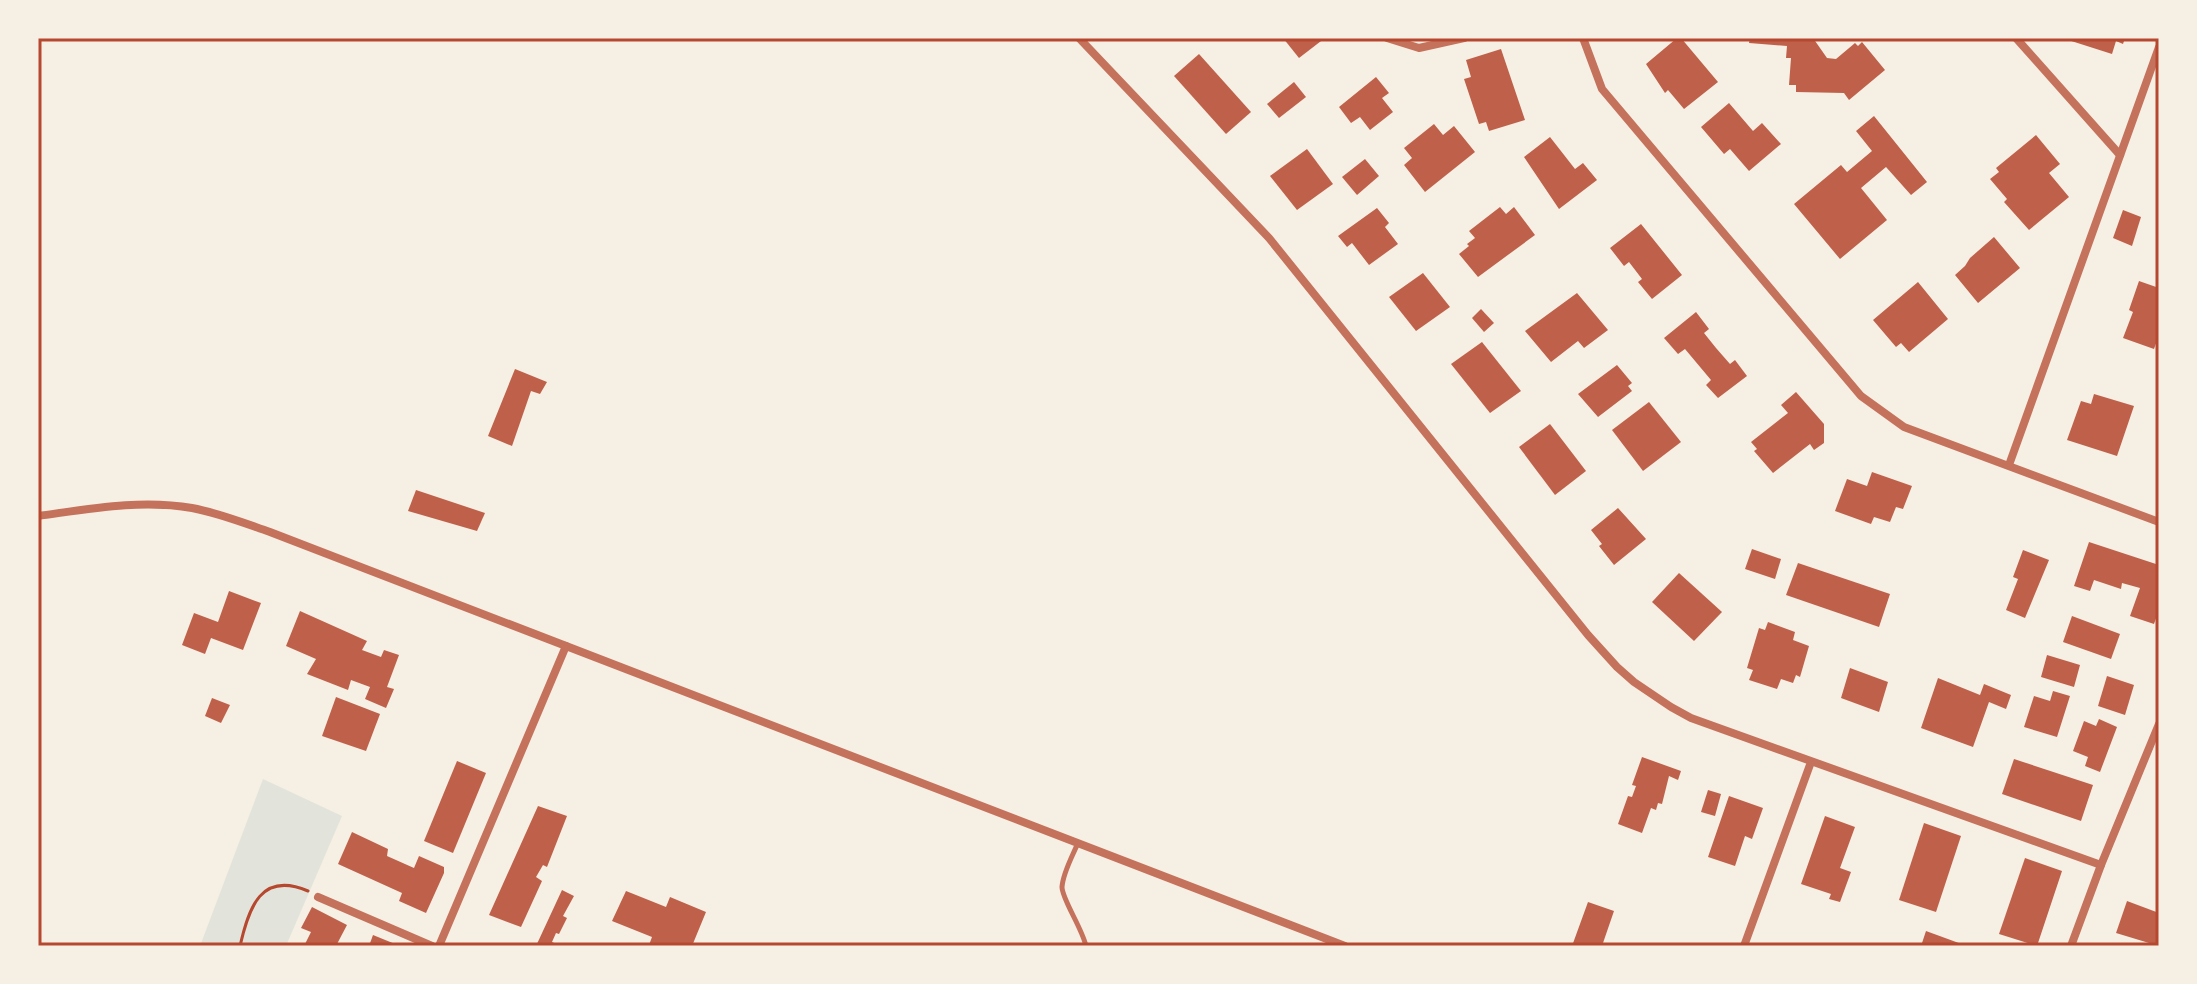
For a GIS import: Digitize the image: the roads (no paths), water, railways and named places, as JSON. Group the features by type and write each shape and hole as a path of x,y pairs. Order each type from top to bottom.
{"street":[{"path":"1079,38 1269,238 1617,667 1652,695 1691,718 2101,865"},
{"path":"1387,38 1419,48 1464,38"},
{"path":"1583,38 1602,89 1861,396 1904,427 2159,522"},
{"path":"2016,38 2120,155"},
{"path":"2009,465 2159,47"},
{"path":"38,516 113,506 171,505 215,513 1345,946"},
{"path":"439,946 566,646"},
{"path":"2071,946 2159,724"},
{"path":"1744,946 1811,762"},
{"path":"318,897 432,946"}],"lane":[{"path":"1077,845 1063,890 1082,929 1086,946"}]}
